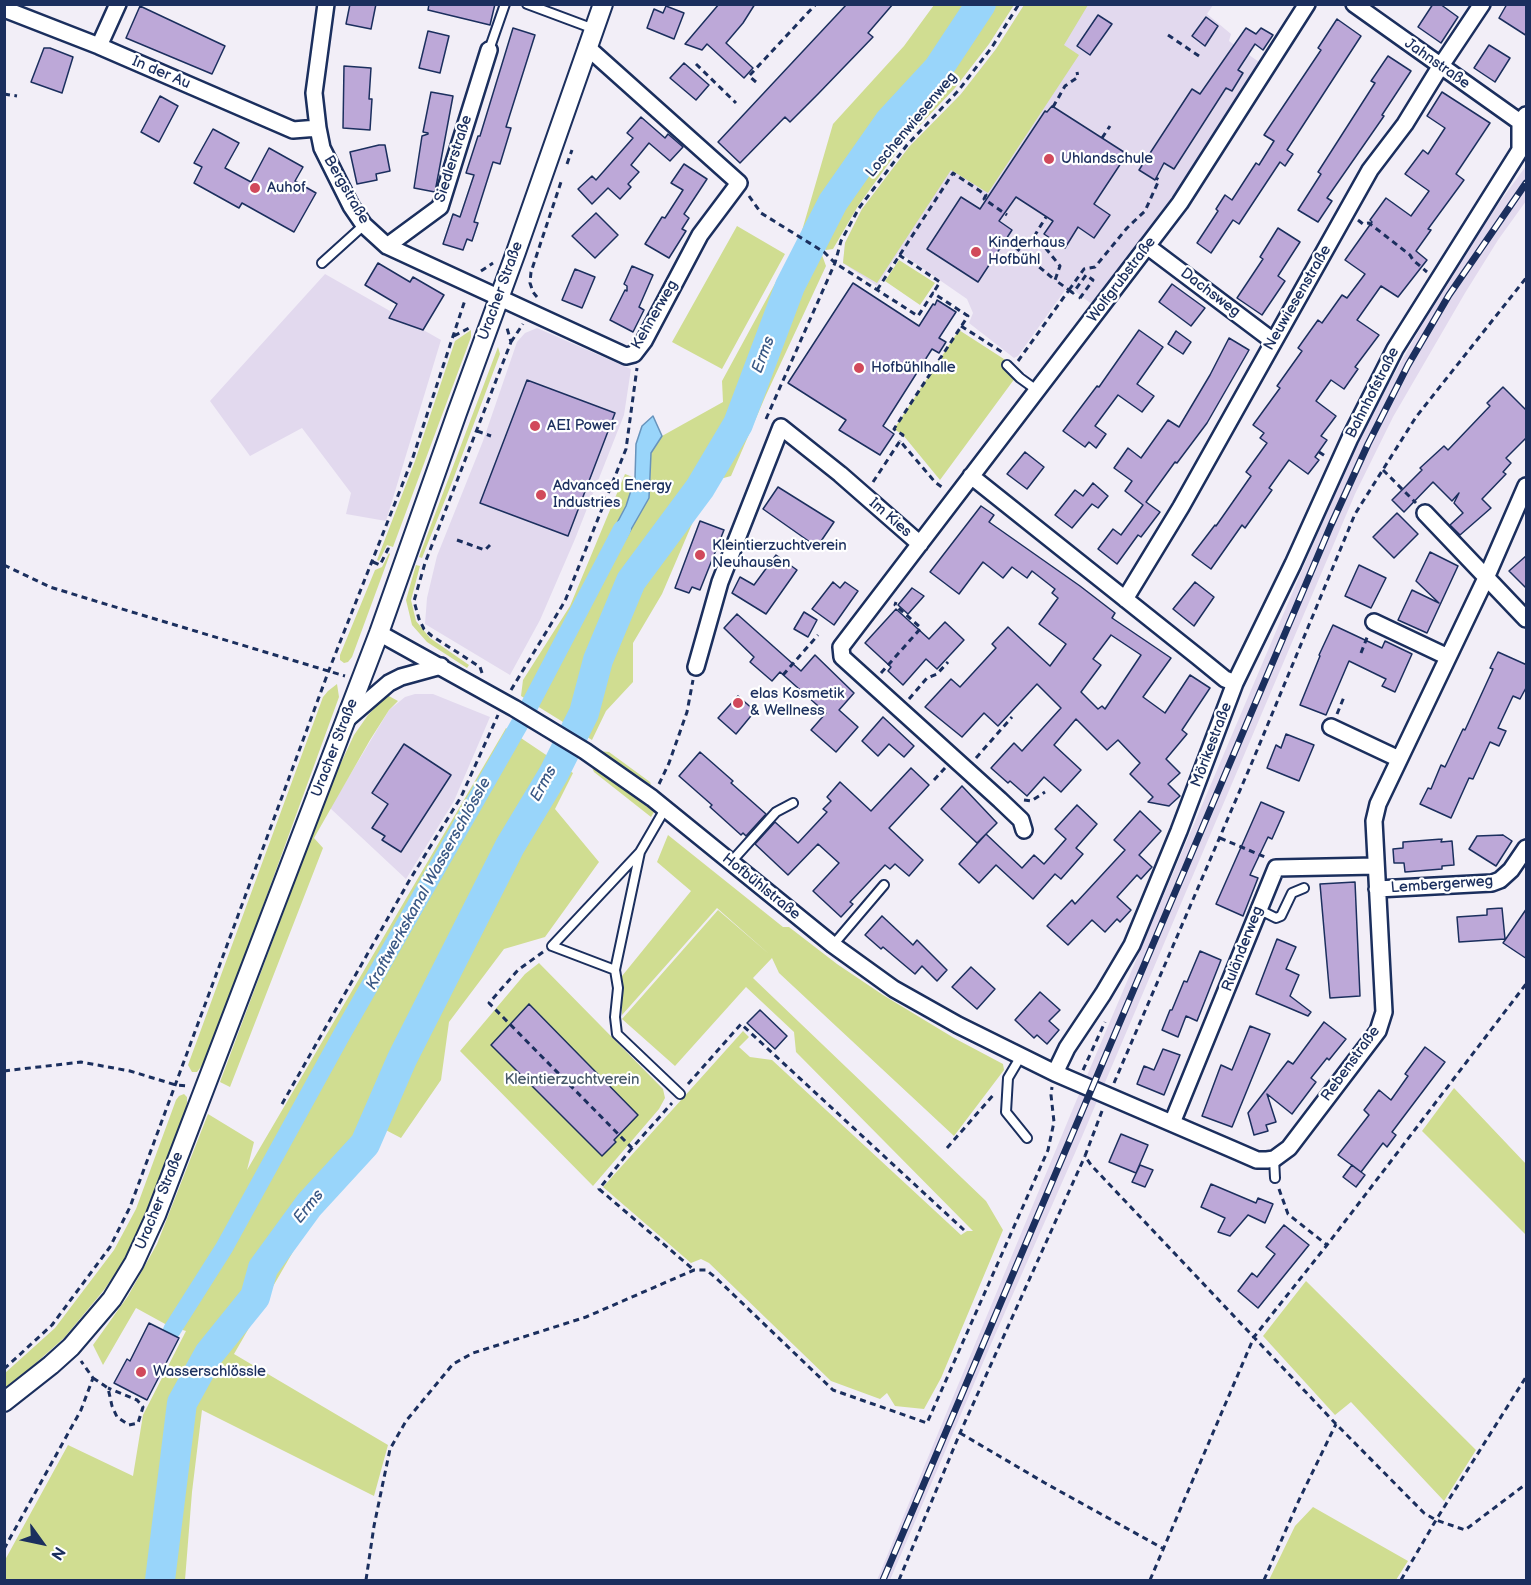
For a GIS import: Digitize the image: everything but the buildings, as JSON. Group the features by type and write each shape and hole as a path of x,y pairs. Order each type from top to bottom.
{"street":[{"path":"99,46 118,4"},
{"name":"Bergstraße","path":"326,4 314,93 318,128 322,148 351,206 364,225 387,246 499,297"},
{"name":"Uracher Straße","path":"4,1402 71,1347 112,1299 134,1263 156,1215 379,633 603,4"},
{"name":"Wolfgrubstraße","path":"920,544 1192,185 1307,4"},
{"name":"Jahnstraße","path":"1354,4 1440,67 1523,119"},
{"name":"Neuwiesenstraße","path":"1125,599 1181,507 1370,170 1405,124 1482,4"},
{"name":"In der Au","path":"4,9 99,46 293,130 318,128"},
{"path":"587,48 739,183"},
{"name":"Siedlerstraße","path":"387,246 440,207 489,50"},
{"name":"Bahnhofstraße","path":"1235,683 1298,555 1350,438 1395,349 1520,150 1523,119"},
{"name":"Kehnerweg","path":"499,297 621,355 634,354 644,341 700,236 739,183"},
{"name":"Dachsweg","path":"1148,246 1273,340"},
{"name":"Im Kies","path":"696,666 720,582 781,427 920,544 841,648 842,657 1021,820 1024,830"},
{"name":"Mörikestraße","path":"971,476 1225,679 1235,683 1179,831 1132,945 1067,1048 1055,1073"},
{"name":"Rebenstraße","path":"1274,1159 1289,1148 1378,1031 1384,1012 1374,821 1378,804 1486,578 1527,486"},
{"path":"1425,513 1527,619"},
{"path":"1374,622 1448,657"},
{"name":"Hofbühlstraße","path":"379,633 441,666 585,751 665,808 833,945 894,989 958,1025 1055,1073 1108,1096"},
{"path":"344,722 389,683 401,677 441,666"},
{"path":"1331,726 1399,759"},
{"name":"Lembergerweg","path":"1377,890 1492,883 1500,880 1527,848"},
{"path":"1276,868 1376,866"},
{"name":"Ruländerweg","path":"1172,1124 1276,868"},
{"path":"1108,1096 1257,1160 1274,1159"}],"lane":[{"path":"489,50 505,4"},
{"path":"526,4 594,29"},
{"path":"322,263 364,225"},
{"path":"1008,361 1020,378 1038,391"},
{"path":"731,862 776,812 793,802"},
{"path":"615,970 552,946 640,852 665,808"},
{"path":"640,852 615,970 618,988 615,1017 617,1034 680,1094"},
{"path":"833,945 884,885"},
{"path":"1258,909 1276,918 1281,916 1292,892 1304,888"},
{"path":"1021,1056 1008,1078 1006,1112 1027,1138"},
{"path":"1274,1159 1275,1178"}],"path":[{"path":"756,82 748,76 816,4"},
{"name":"Loschenwiesenweg","path":"766,419 835,263 841,241 859,208 907,145 958,91 992,47 1019,4"},
{"path":"1168,35 1199,56"},
{"path":"696,64 736,103"},
{"path":"1053,107 1065,86 1078,76 1077,72"},
{"path":"4,94 17,96"},
{"path":"1102,138 1110,126"},
{"path":"566,168 573,148"},
{"path":"877,290 952,173 986,195 984,199 1006,215"},
{"path":"541,301 533,292 530,283 531,272 562,178"},
{"path":"1017,362 1084,269 1095,267 1126,228 1144,211 1159,180 1156,178"},
{"path":"739,183 761,213 824,252 835,263 918,316 940,282 899,255"},
{"path":"1346,212 1363,224 1369,223 1410,255 1437,280"},
{"path":"1046,218 1035,235 1060,266 1056,280"},
{"path":"1015,247 1097,312"},
{"path":"1073,293 1086,275 1093,280 1080,298"},
{"path":"899,1581 960,1433 1085,1156 1108,1096 1220,838 1355,514 1416,417 1527,278"},
{"path":"4,1369 52,1325 110,1247 130,1207 329,670 412,460 470,284"},
{"path":"882,469 903,435 894,429 968,316 933,293"},
{"path":"486,692 480,667 424,629 414,601 425,563 511,342 499,297"},
{"path":"962,326 1008,361"},
{"path":"282,1104 409,881 461,797 565,601 626,449 637,369 634,354"},
{"path":"477,431 491,436"},
{"path":"900,441 935,482"},
{"path":"1383,470 1425,513"},
{"path":"457,540 485,550 490,545"},
{"path":"4,565 50,587 329,670"},
{"path":"871,683 921,628 895,605 899,599"},
{"path":"783,675 818,635"},
{"path":"900,709 927,678 937,674 948,662"},
{"path":"652,798 669,763 687,712 696,666"},
{"path":"966,769 1012,717"},
{"path":"1017,798 1031,801 1045,792"},
{"path":"1220,838 1269,859 1276,868"},
{"path":"552,946 518,970 489,1003 632,1148"},
{"path":"1150,1581 1254,1337 1527,984"},
{"path":"694,1270 599,1189 741,1024 964,1230"},
{"path":"4,1071 81,1062 130,1071 176,1085"},
{"path":"366,1581 374,1526 390,1449 406,1421 453,1364 473,1353 586,1317 694,1270 706,1270 716,1277 833,1390 927,1423 1048,1150 1054,1122 1051,1095 1055,1073"},
{"path":"947,1148 1008,1078"},
{"path":"1085,1156 1336,1424 1424,1513 1436,1520 1465,1530 1527,1484"},
{"path":"1275,1178 1288,1214 1327,1245"},
{"path":"71,1347 93,1378 108,1388 137,1400 143,1407 138,1424 129,1425 117,1417 108,1388"},
{"path":"1401,1581 1436,1520 1527,1377"},
{"path":"4,1549 81,1410 93,1378"},
{"path":"1264,1581 1336,1424"},
{"path":"960,1433 1045,1484 1164,1549"}],"shaded area":[{"name":"Uhlandschule","path":"1024,5 1213,5 1207,14 1231,34 1229,41 1262,64 1181,185 1093,305 1068,286 1018,356 1014,358 969,323 973,313 967,299 899,252 877,286 843,263 845,243 862,209 909,147 961,94 996,49"},
{"path":"1526,166 1526,201 1465,293 1393,417 1355,494 1075,1153 890,1580 877,1580 1077,1099 1337,488 1376,406 1438,297 1480,229"},
{"path":"325,274 441,340 386,521 346,514 351,493 302,428 250,456 210,401"},
{"path":"537,328 631,369 624,415 575,539 540,620 510,675 425,624 427,598 437,556 483,441 517,342 525,333"},
{"path":"415,694 433,694 490,717 454,801 406,879 330,808 389,710 405,697"}],"green space":[{"path":"934,5 1014,5 989,44 955,88 904,142 858,206 833,249 826,250 801,234 833,124 904,46"},
{"path":"1024,5 1088,5 1064,45 1079,55 988,193 951,170 877,283 843,263 845,243 862,209 909,147 961,94 996,49"},
{"path":"737,226 785,254 722,369 672,342"},
{"path":"798,239 822,255 826,266 731,476 720,479 704,496 662,594 633,643 633,682 606,711 592,740 521,696 523,680 570,606 625,474 635,478 626,506 606,544 617,553 649,498 651,453 662,436 723,402 722,381"},
{"path":"899,260 935,283 920,305 885,281"},
{"path":"471,330 471,337 393,547 387,545 379,561 377,560 415,461 455,341"},
{"path":"959,330 1021,370 940,480 903,435 894,429"},
{"path":"498,347 500,354 451,485 422,558 419,557 437,509"},
{"path":"389,553 352,657 344,663 340,660 340,655 375,570 382,567"},
{"path":"416,565 420,566 411,600 416,621 430,638 469,665 467,668 427,642 412,625 406,600"},
{"path":"337,684 339,697 220,1024 204,1063 197,1072 192,1072 188,1065 323,697"},
{"path":"387,695 398,701 389,710 370,740 314,838 323,848 230,1087 220,1082 304,857 318,812 354,735 368,715"},
{"path":"506,728 573,773 555,809 599,862 545,937 504,949 449,1022 441,1080 401,1138 380,1127 324,1198 234,1354 388,1445 374,1496 202,1410 185,1580 5,1580 5,1560 68,1445 133,1476 143,1415 186,1331 167,1325 136,1308 103,1365 93,1345 128,1296 157,1244 208,1114 254,1142 247,1170"},
{"path":"599,751 609,752 651,785"},
{"path":"590,763 654,812 651,817 594,772"},
{"path":"668,835 783,927 789,927 837,964 954,1038 1003,1064 1004,1070 954,1136 779,973 772,958 753,978 986,1201 1003,1230 941,1378 924,1409 895,1406 887,1393 880,1399 831,1381 709,1263 701,1259 691,1263 603,1187 743,1031 749,1037 739,1047 750,1057 772,1060 961,1235 967,1231 973,1231 796,1052 794,1032 746,987 675,1066 622,1019 718,910 769,954 717,908 622,1015 622,976 691,891 657,862"},
{"name":"Kleintierzuchtverein","path":"539,963 663,1089 665,1098 659,1109 593,1186 460,1051 525,974"},
{"path":"1454,1088 1526,1164 1526,1235 1422,1131"},
{"path":"184,1094 187,1097 187,1103 184,1119 149,1215 126,1258 104,1290 64,1338 5,1388 5,1373 55,1328 114,1250 136,1209 176,1100"},
{"path":"1306,1281 1476,1450 1444,1501 1351,1402 1335,1415 1263,1336"},
{"path":"1313,1507 1408,1561 1396,1580 1269,1580 1295,1526"}],"water":[{"path":"653,416 662,436 651,453 649,498 617,554 606,544 626,506 635,478 636,444 642,426"}],"waterway":[{"name":"Erms","path":"160,1580 182,1403 209,1354 255,1297 263,1268 309,1205 365,1144 402,1059 510,846 554,773 584,713 598,660 631,581 700,488 738,424 790,286 833,202 889,122 938,69 981,4"},
{"name":"Kraftwerkskanal Wasserschlössle","path":"172,1330 224,1248 342,1034 523,718 622,529"}],"railway":[{"path":"883,1580 1331,525 1368,444 1408,365 1449,295 1526,183"}],"place":[{"name":"Uhlandschule","path":"1049,159"},
{"name":"Auhof","path":"255,188"},
{"name":"Kinderhaus Hofbühl","path":"976,252"},
{"name":"Hofbühlhalle","path":"859,368"},
{"name":"AEI Power","path":"535,426"},
{"name":"Advanced Energy Industries","path":"541,495"},
{"name":"Kleintierzuchtverein Neuhausen","path":"700,555"},
{"name":"elas Kosmetik & Wellness","path":"738,703"},
{"name":"Wasserschlössle","path":"141,1372"}]}
